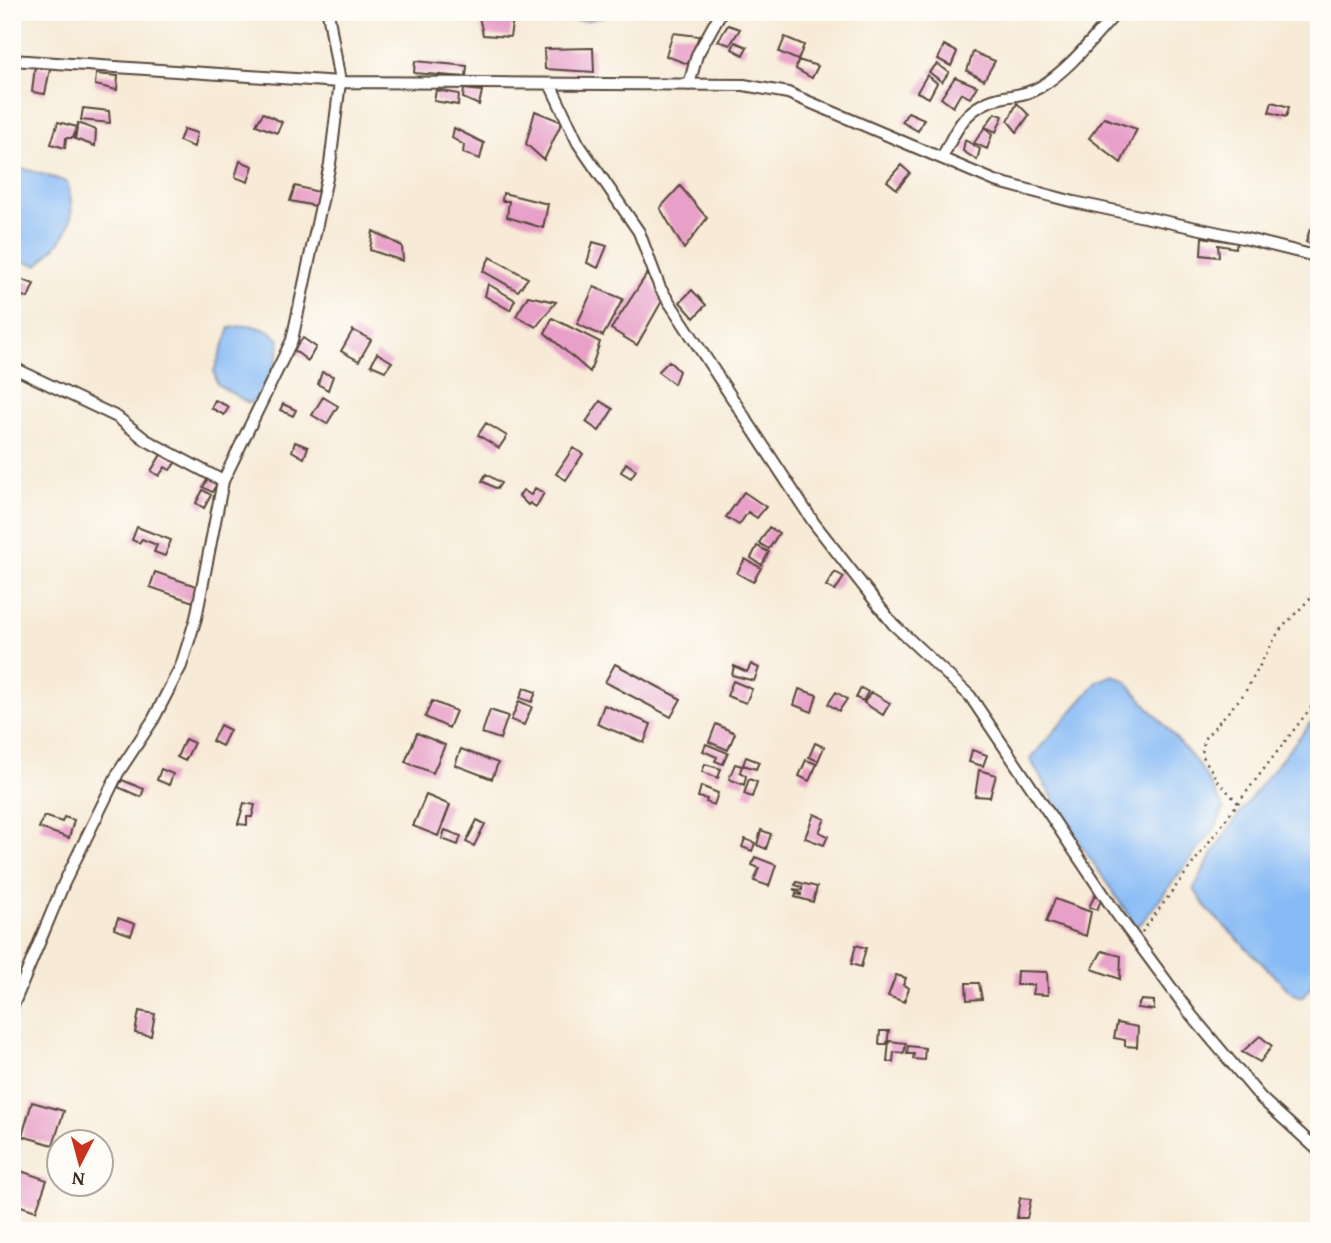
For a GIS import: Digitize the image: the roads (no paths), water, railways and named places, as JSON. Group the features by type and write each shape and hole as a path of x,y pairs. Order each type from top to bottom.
{"street":[{"path":"12,1009 64,883 118,773 153,720 181,666 196,618 223,481 292,340 330,164 340,82 328,12"},
{"path":"690,85 697,55 721,12"},
{"path":"942,158 957,128 974,108 982,103 1031,92 1041,87 1074,59 1117,12"},
{"path":"12,60 340,82 744,85 788,93 995,181 1074,202 1319,257"},
{"path":"550,85 578,143 639,232 660,288 814,523 893,624 970,696 1136,939 1192,1016 1262,1099 1319,1151"},
{"path":"12,366 117,418 146,440 223,481"}],"water":[{"path":"547,12 612,12 580,21 562,19"},
{"path":"12,167 67,182 72,209 68,228 38,265 12,259"},
{"path":"249,325 270,331 280,341 275,365 255,401 248,403 217,384 214,371 230,328"},
{"path":"1113,675 1126,681 1200,766 1224,809 1216,826 1142,922 1136,926 1075,836 1030,759 1098,681"},
{"path":"1319,713 1319,977 1302,998 1292,993 1207,909 1194,889 1235,820"}]}
